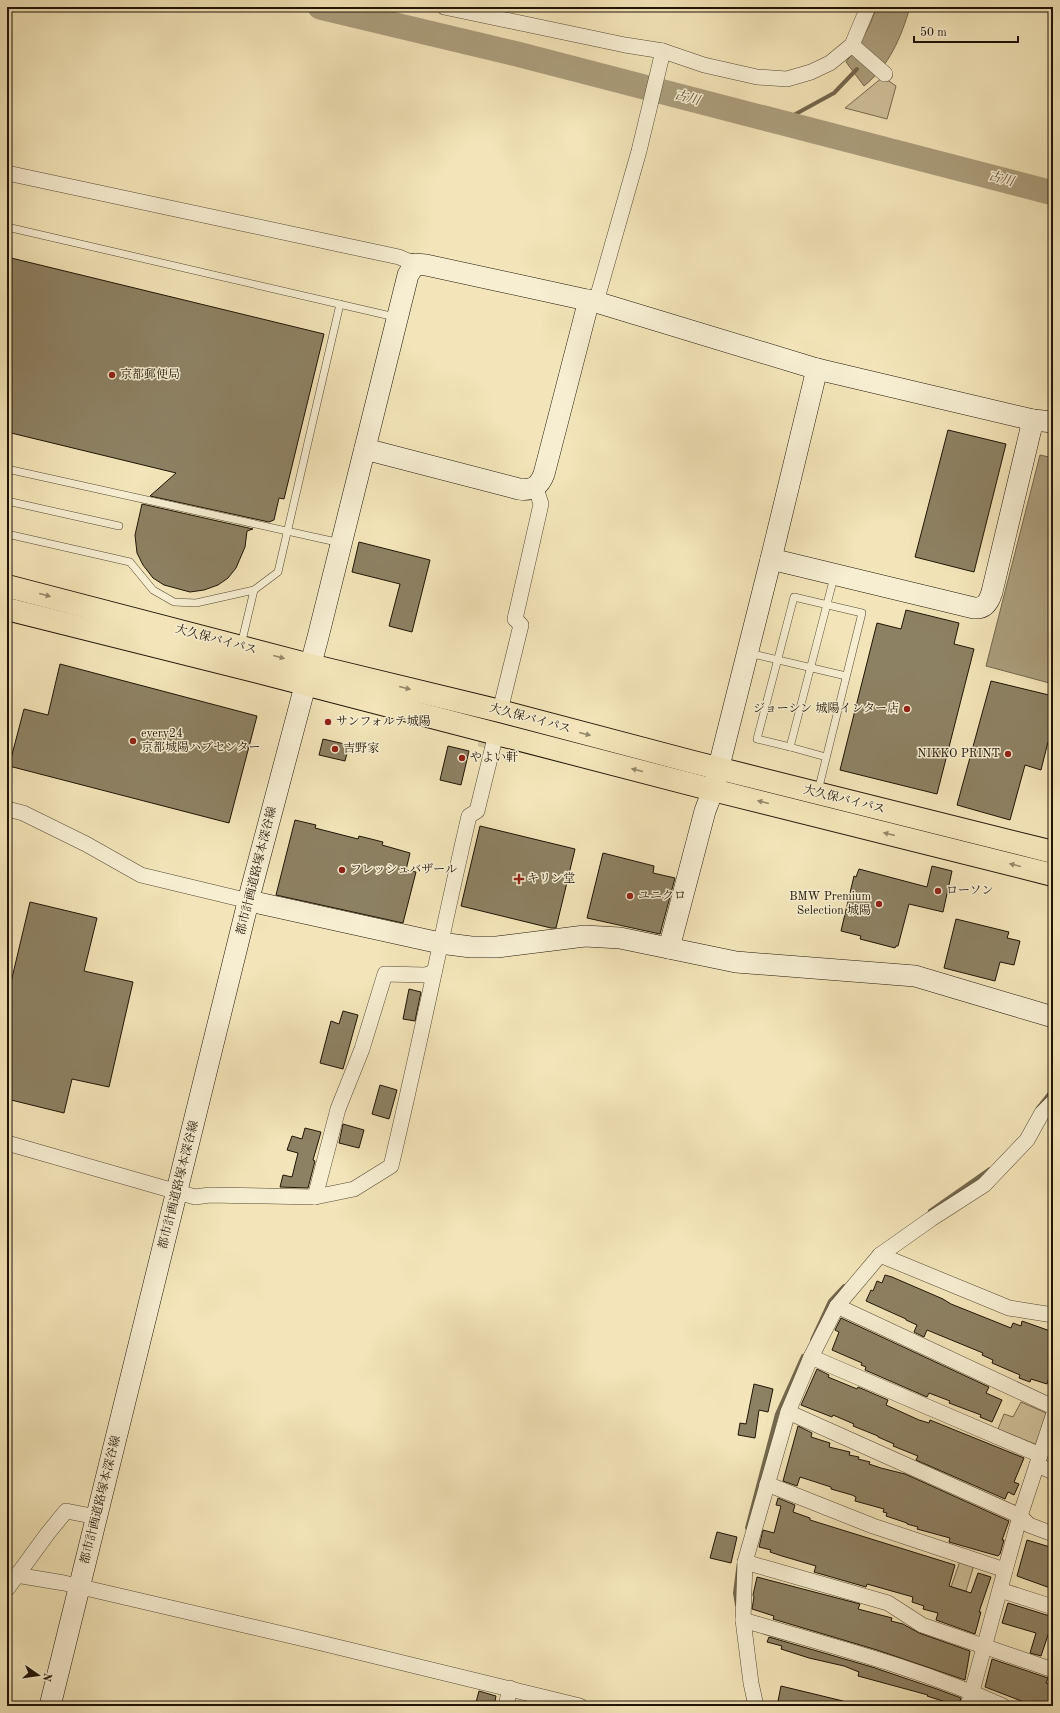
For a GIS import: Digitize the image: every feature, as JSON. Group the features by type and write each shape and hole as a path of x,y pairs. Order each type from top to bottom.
{"highway":[{"name":"大久保バイパス","path":"7,586 241,647 307,674 490,741 713,790 1053,874"},
{"name":"大久保バイパス","path":"8,610 307,674 499,701 718,768 1053,852"}],"street":[{"path":"444,7 625,45 663,51 704,65 757,78 787,79 811,72 830,63 852,45 868,7"},
{"path":"852,45 885,74"},
{"path":"365,449 519,489 526,490 536,488 541,483 592,301 648,117 663,51"},
{"path":"7,173 399,257 415,264 426,265 592,301 816,369 1043,421 992,592 986,604 979,608 771,559"},
{"name":"都市計画道路塚本深谷線","path":"50,1706 249,901 342,543 408,275 415,264"},
{"path":"669,948 705,811 713,790 771,559 816,369"},
{"path":"499,701 521,625 515,618 540,504 536,488"},
{"path":"7,1143 195,1197 210,1195 314,1197 354,1189 391,1166 423,1030 440,943 469,816 477,811 490,741"},
{"path":"7,809 30,816 86,844 141,875 249,901 440,943 471,947 497,947 585,936 620,938 736,962 916,976 1053,1017"},
{"path":"314,1197 338,1109 362,1049 385,974 425,975 434,972"},
{"path":"756,1706 751,1683 743,1620 745,1562 788,1412 811,1357 837,1306 880,1255 931,1218 984,1185 1027,1140 1042,1113 1053,1102"},
{"path":"880,1255 1009,1308 1053,1314"},
{"path":"837,1306 1053,1407"},
{"path":"811,1357 1038,1460 1053,1472"},
{"path":"788,1412 1020,1516 1029,1525 1053,1534"},
{"path":"970,1699 986,1646 1020,1516 1053,1416"},
{"path":"767,1484 873,1526 1005,1570"},
{"path":"7,1589 12,1574 66,1511 97,1517"},
{"path":"745,1562 888,1603 922,1625 1053,1670"},
{"path":"12,1574 80,1586 580,1706"},
{"path":"1000,1590 1053,1607"},
{"path":"743,1620 880,1660 970,1699 1003,1706"},
{"path":"506,1706 510,1688"}],"lane":[{"path":"7,227 398,317"},
{"path":"7,534 130,562 153,590 174,602 196,603 254,590 278,572 289,531 340,304"},
{"path":"7,469 342,543"},
{"path":"7,501 118,526"},
{"path":"790,747 834,575"},
{"path":"241,647 254,590"},
{"path":"817,793 826,757 846,676 862,613 794,597 757,739 826,757"},
{"path":"747,652 846,676"}],"shaded area":[{"path":"876,7 910,7 903,30 893,51 880,70 864,86 846,62 868,29"},
{"path":"883,77 896,86 887,119 845,108"},
{"path":"1040,455 1053,458 1053,684 986,666"},
{"path":"1021,1402 1046,1413 1037,1445 998,1429 1004,1414 1013,1417"},
{"path":"960,1561 974,1565 966,1591 951,1587"}],"building":[{"name":"京都郵便局","path":"7,257 324,334 284,499 279,498 274,520 269,522 150,496 176,473 7,432"},
{"path":"948,430 1006,444 974,572 915,557"},
{"path":"142,504 253,529 247,531 245,547 236,568 228,578 218,585 204,590 190,592 164,585 153,578 143,565 137,553 135,535"},
{"path":"359,542 430,560 412,632 389,626 400,584 352,572"},
{"name":"ジョーシン 城陽インター店","path":"906,610 959,623 954,644 974,649 937,794 840,770 877,623 901,629"},
{"name":"every24 京都城陽ハブセンター","path":"60,664 257,716 229,823 9,766 24,709 48,715"},
{"name":"NIKKO PRINT","path":"991,681 1053,696 1053,743 1048,742 1041,770 1025,765 1010,820 957,805"},
{"path":"323,739 349,745 345,761 319,755"},
{"path":"448,746 469,751 461,785 440,780"},
{"path":"295,820 316,825 315,828 358,839 359,836 383,842 382,845 410,853 406,870 416,872 403,923 276,895"},
{"path":"480,826 575,849 556,928 461,906"},
{"path":"603,853 654,866 653,873 675,878 660,934 587,918"},
{"name":"BMW Premium Selection 城陽","path":"932,866 952,871 943,912 909,904 898,946 895,948 860,939 861,936 841,931 854,876 856,877 859,869 927,887"},
{"path":"30,902 97,918 84,971 133,982 109,1087 72,1079 64,1113 7,1099 7,999"},
{"path":"956,919 1009,932 1007,938 1020,941 1014,965 1000,962 995,981 944,968"},
{"path":"409,989 421,992 415,1021 403,1019"},
{"path":"343,1011 358,1015 343,1069 320,1063 331,1021 339,1024"},
{"path":"380,1085 397,1090 389,1119 372,1114"},
{"path":"343,1124 364,1130 359,1148 339,1143"},
{"path":"305,1128 321,1132 313,1160 315,1161 308,1188 280,1187 283,1175 292,1177 298,1153 287,1150 292,1136 302,1139"},
{"path":"885,1275 1011,1328 1013,1323 1021,1326 1022,1321 1053,1332 1053,1365 1047,1384 1031,1379 1030,1382 1019,1378 1020,1375 992,1363 993,1360 982,1355 983,1353 927,1330 924,1337 914,1332 917,1325 866,1301 871,1290 873,1291 877,1281 882,1283"},
{"path":"841,1318 989,1387 986,1393 1002,1400 992,1422 980,1417 981,1415 949,1403 950,1401 929,1393 927,1397 865,1370 866,1367 861,1365 862,1363 832,1350 839,1332 835,1330"},
{"path":"817,1369 829,1375 828,1377 857,1389 858,1387 888,1400 886,1405 919,1420 929,1423 930,1420 1024,1458 1014,1482 1019,1484 1014,1495 1008,1492 1005,1499 916,1460 918,1456 893,1446 894,1444 878,1436 853,1426 854,1424 833,1415 832,1417 801,1405"},
{"path":"754,1384 773,1389 768,1412 759,1410 755,1438 738,1435 740,1423 746,1424"},
{"path":"798,1426 812,1433 811,1437 830,1443 829,1447 850,1452 849,1455 859,1457 858,1459 870,1462 869,1464 905,1474 1009,1521 1002,1540 1004,1540 1000,1554 998,1556 949,1542 950,1538 917,1529 918,1527 886,1516 887,1513 883,1512 884,1509 855,1501 856,1497 831,1489 831,1487 800,1477 797,1486 783,1481"},
{"path":"778,1498 795,1505 793,1512 810,1518 810,1520 955,1565 949,1586 971,1593 978,1573 991,1577 979,1612 981,1612 975,1634 936,1620 938,1613 923,1609 924,1606 912,1602 913,1597 867,1584 866,1587 814,1572 816,1566 770,1552 771,1550 759,1547 763,1530 774,1533 781,1506 776,1505"},
{"path":"717,1532 737,1537 731,1563 710,1558"},
{"path":"1027,1540 1050,1547 1049,1550 1053,1552 1053,1589 1017,1576"},
{"path":"757,1577 860,1604 858,1609 892,1618 891,1621 903,1624 919,1633 970,1651 965,1680 877,1650 773,1619 774,1616 752,1609"},
{"path":"1008,1603 1053,1617 1053,1630 1050,1629 1041,1656 1030,1653 1036,1633 1002,1623"},
{"path":"769,1637 872,1667 961,1698 958,1706 927,1696 928,1695 858,1676 859,1672 844,1666 809,1658 781,1649 782,1646 767,1642"},
{"path":"992,1659 1048,1678 1046,1683 1053,1685 1053,1706 1023,1706 1024,1702 985,1687"},
{"path":"781,1686 843,1701 843,1706 801,1706 788,1704 788,1706 777,1706"},
{"path":"479,1691 496,1696 494,1706 475,1706"}],"waterway":[{"name":"古川","path":"320,7 517,54 1053,193"},
{"path":"781,122 834,93 857,69"},
{"path":"1038,1108 1053,1089"},
{"path":"930,1211 990,1169"},
{"path":"812,1340 830,1301 844,1286"},
{"path":"747,1528 777,1414 803,1356"},
{"path":"737,1605 735,1593 739,1562"}],"tunnel":[{"path":"485,748 496,700"}],"place":[{"name":"京都郵便局","path":"112,375"},
{"name":"ジョーシン 城陽インター店","path":"907,709"},
{"name":"サンフォルテ城陽","path":"328,722"},
{"name":"every24 京都城陽ハブセンター","path":"133,741"},
{"name":"吉野家","path":"335,749"},
{"name":"NIKKO PRINT","path":"1008,754"},
{"name":"やよい軒","path":"462,758"},
{"name":"フレッシュバザール","path":"342,870"},
{"name":"キリン堂","path":"519,879"},
{"name":"ローソン","path":"938,891"},
{"name":"ユニクロ","path":"630,896"},
{"name":"BMW Premium Selection 城陽","path":"879,904"}]}
